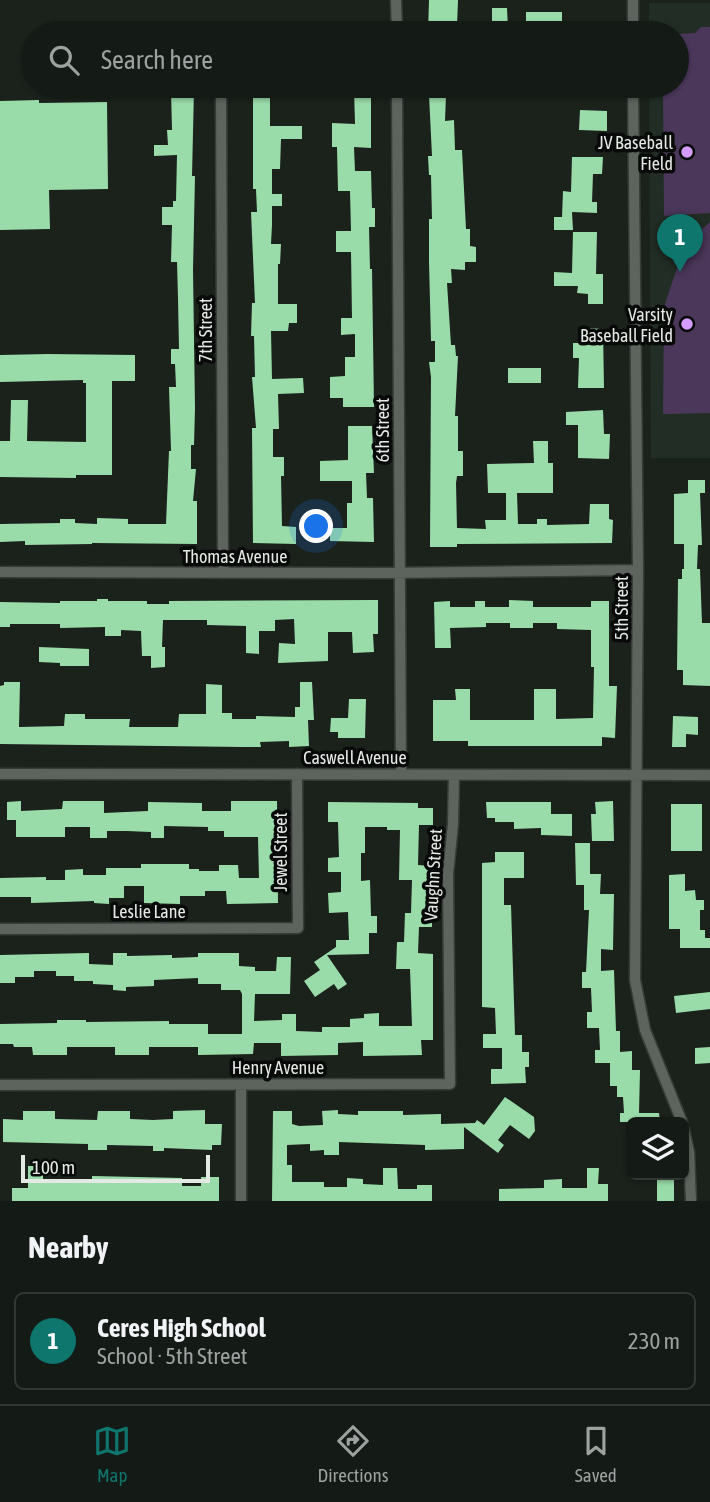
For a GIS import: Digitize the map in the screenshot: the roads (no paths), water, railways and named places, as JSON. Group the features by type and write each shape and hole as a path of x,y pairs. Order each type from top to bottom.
{"street":[{"path":"397,0 397,21"},
{"path":"633,21 634,0"},
{"name":"7th Street","path":"222,98 223,573"},
{"name":"6th Street","path":"397,98 401,775"},
{"name":"5th Street","path":"633,98 638,570 635,980 645,1030 680,1117"},
{"name":"Thomas Avenue","path":"0,572 400,573 638,570"},
{"name":"Caswell Avenue","path":"0,774 710,775"},
{"name":"Jewel Street","path":"297,775 298,928"},
{"name":"Vaughn Street","path":"449,978 448,874 454,775"},
{"name":"Leslie Lane","path":"0,929 298,928"},
{"name":"Henry Avenue","path":"0,1085 450,1084 449,978"},
{"path":"241,1085 241,1201"},
{"path":"689,1152 691,1201"}],"place":[{"name":"JV Baseball Field","path":"687,152"},
{"name":"Ceres High School","path":"680,272"},
{"name":"Varsity Baseball Field","path":"687,324"}]}
